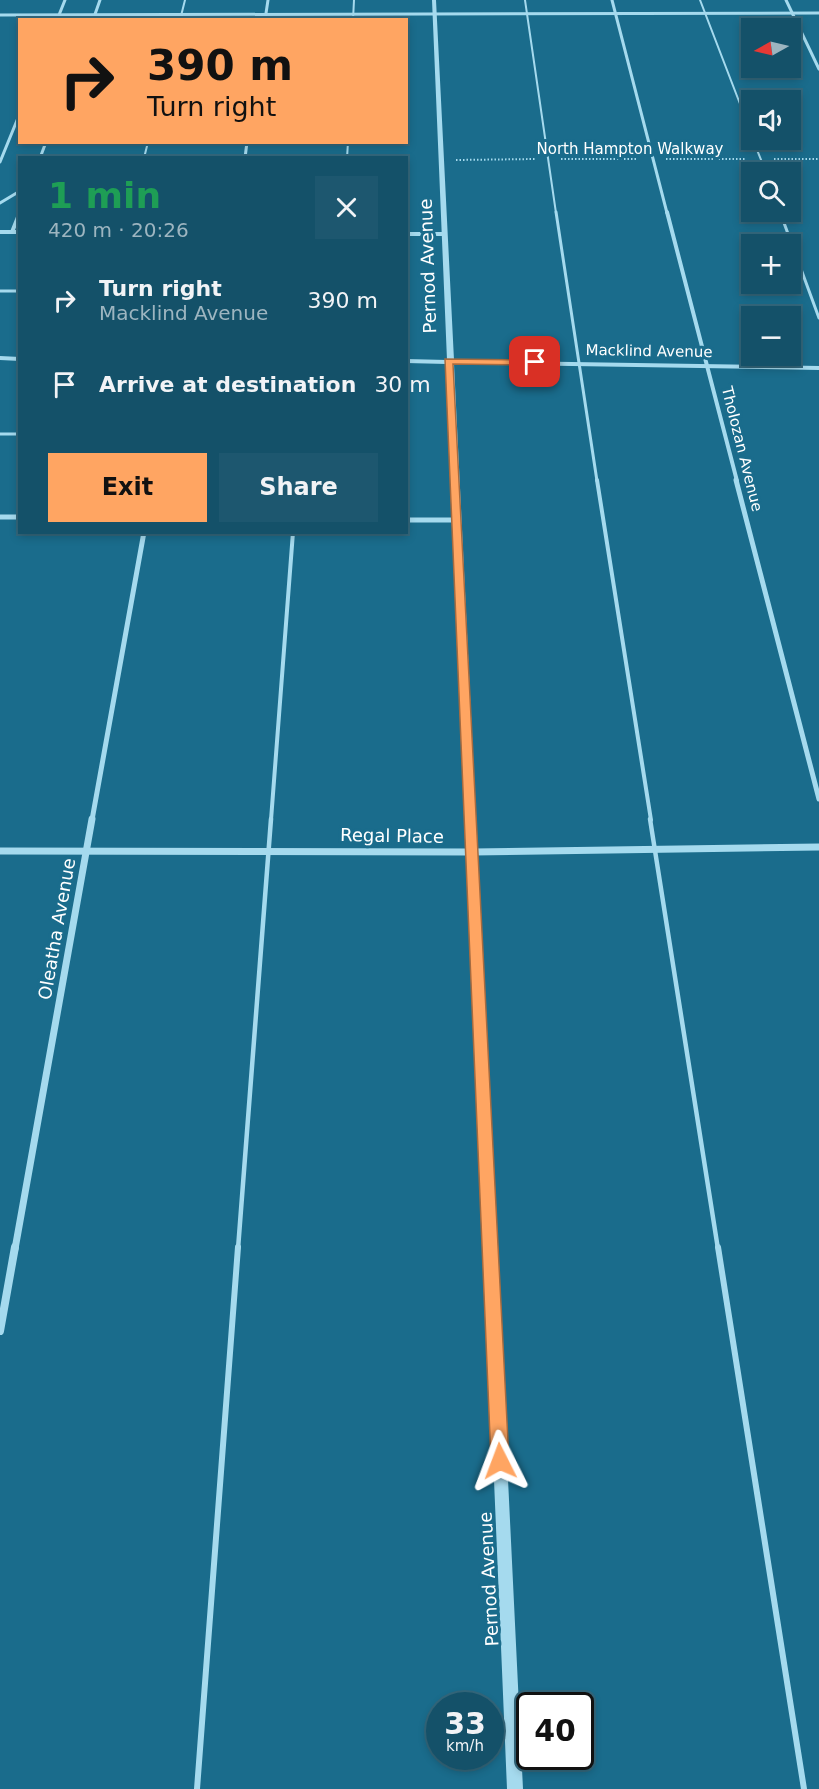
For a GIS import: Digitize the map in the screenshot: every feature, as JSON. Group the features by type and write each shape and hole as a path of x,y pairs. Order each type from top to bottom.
{"street":[{"path":"58,18 65,0"},
{"path":"94,18 100,0"},
{"path":"265,18 268,0"},
{"name":"Pernod Avenue","path":"434,0 515,1789"},
{"name":"Tholozan Avenue","path":"612,0 819,799"},
{"path":"786,0 819,69"},
{"path":"0,15 819,14"},
{"path":"0,162 18,118"},
{"path":"0,203 18,192"},
{"path":"12,232 18,217"},
{"path":"0,232 18,232"},
{"path":"408,234 444,234"},
{"path":"0,358 18,358"},
{"name":"Macklind Avenue","path":"408,361 819,368"},
{"path":"0,517 18,517"},
{"path":"408,520 457,520"},
{"name":"Oleatha Avenue","path":"0,1331 144,534"},
{"name":"Regal Place","path":"0,851 472,852 819,847"}],"lane":[{"path":"181,18 185,0"},
{"path":"353,18 354,0"},
{"path":"525,0 579,363 804,1789"},
{"path":"699,0 741,107"},
{"path":"757,150 762,162"},
{"path":"784,222 819,318"},
{"path":"0,291 18,291"},
{"path":"0,434 18,434"},
{"path":"197,1789 293,534"}],"path":[{"name":"North Hampton Walkway","path":"440,160 819,159"}],"route":[{"path":"500,1461 449,361 535,362"}]}
